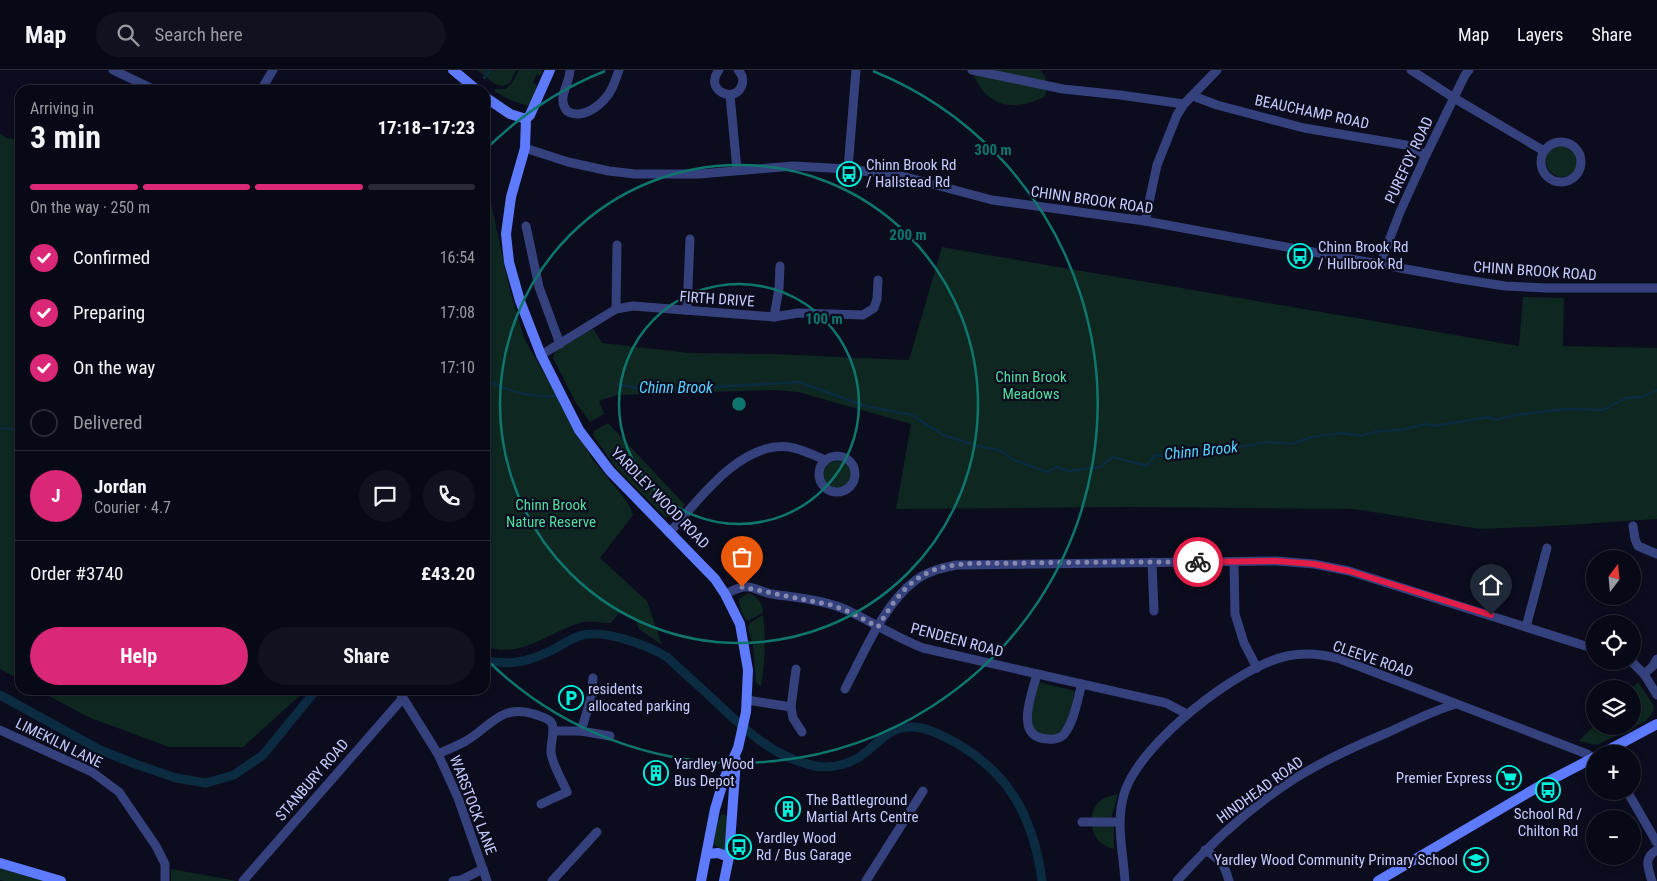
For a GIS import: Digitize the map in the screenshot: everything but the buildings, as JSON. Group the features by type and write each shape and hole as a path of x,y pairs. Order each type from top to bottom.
{"street":[{"path":"114,70 145,85"},
{"path":"264,85 273,70"},
{"path":"453,70 471,85"},
{"name":"YARDLEY WOOD ROAD","path":"549,70 530,115 526,119 525,148 507,217 506,248 520,301 541,355 579,430 610,471 715,579 740,624 748,670 747,700 746,714 737,751 728,857 724,881"},
{"path":"570,70 563,101 564,108 574,114 586,113 603,100 609,94 619,70"},
{"path":"718,70 715,77 715,86 721,92 730,94 739,91 742,86 743,77 738,70"},
{"path":"848,168 856,70"},
{"path":"972,70 1063,89 1184,104"},
{"path":"1146,220 1157,165 1177,116 1184,104 1217,70"},
{"path":"1411,70 1454,98 1544,151"},
{"name":"PUREFOY ROAD","path":"1380,264 1426,155 1469,70"},
{"path":"730,94 737,170"},
{"name":"BEAUCHAMP ROAD","path":"1193,96 1217,105 1304,128 1406,145 1426,155"},
{"path":"490,100 510,114 526,119"},
{"path":"1561,142 1573,146 1580,157 1581,163 1577,175 1565,182 1552,180 1543,170 1541,164 1544,151 1555,143 1561,142"},
{"name":"CHINN BROOK ROAD","path":"525,148 568,162 609,171 635,174 699,174 794,166 848,168 906,177 992,200 1146,220 1460,280 1505,286 1547,288 1657,288"},
{"path":"526,226 539,286 560,344"},
{"path":"687,310 690,238"},
{"path":"616,309 618,245"},
{"path":"774,317 779,288 780,266"},
{"name":"FIRTH DRIVE","path":"541,355 616,309 633,306 774,317 798,313 863,314 874,308 877,299 878,280"},
{"path":"669,533 728,469 751,454 772,447 789,447 825,460 841,456 851,463 855,474 852,485 848,489 836,492 830,491 821,483 819,471 825,460"},
{"path":"1633,526 1638,546 1657,554"},
{"path":"1526,627 1547,548"},
{"path":"845,690 893,602 917,579 939,568 956,565 1277,561 1314,564 1349,571 1586,646"},
{"path":"1152,562 1154,611"},
{"path":"1234,562 1235,614 1244,643 1257,668"},
{"name":"PENDEEN ROAD","path":"725,594 742,587 748,587 767,593 808,599 850,612 923,648 1166,703 1188,714"},
{"name":"CLEEVE ROAD","path":"1125,881 1119,822 1126,791 1152,749 1188,714 1222,688 1257,668 1286,656 1312,654 1330,656 1586,754"},
{"path":"1644,674 1657,660"},
{"path":"796,669 791,707 793,718 802,732"},
{"path":"1640,670 1657,695"},
{"path":"1037,674 1027,723 1030,730 1036,736 1045,739 1053,739 1064,735 1070,725 1082,684"},
{"path":"581,732 591,698 593,678"},
{"name":"STANBURY ROAD","path":"243,881 400,695"},
{"name":"WARSTOCK LANE","path":"402,695 438,754 458,798 487,881"},
{"path":"747,700 791,707"},
{"name":"HINDHEAD ROAD","path":"1177,881 1205,850 1290,781 1350,748 1435,711 1456,704"},
{"path":"438,754 467,740 506,713 512,711 544,717 551,722 554,731 551,741 552,754 567,792 541,804"},
{"path":"1618,745 1657,724"},
{"name":"LIMEKILN LANE","path":"0,730 92,772 119,792 156,846 165,864 165,881"},
{"path":"554,731 610,736"},
{"name":"YARDLEY WOOD ROAD","path":"701,881 715,809 724,779 737,751"},
{"path":"1378,881 1543,784 1586,762"},
{"path":"866,881 923,791"},
{"path":"1632,800 1657,843"},
{"path":"715,809 732,812"},
{"path":"1082,822 1119,822"},
{"path":"552,881 597,832"},
{"path":"1205,850 1219,859 1225,867 1229,881"},
{"path":"1652,881 1647,864 1649,857 1657,850"},
{"path":"706,854 718,853 728,857"},
{"path":"0,863 61,881"},
{"path":"448,881 461,880 483,869"}],"green space":[{"path":"477,70 516,70 510,83 503,86 495,84"},
{"path":"519,70 541,70 542,72 541,75 536,75 533,83 537,85 533,100 528,106 510,100 494,91 496,89 506,89 512,83"},
{"path":"976,70 1040,70 1047,82 1045,96 1024,104 1013,105 995,101 980,87 974,76"},
{"path":"0,134 15,139 15,677 0,669"},
{"path":"1562,145 1573,150 1578,161 1573,172 1562,177 1551,172 1546,161 1551,150"},
{"name":"Chinn Brook Nature Reserve","path":"490,199 510,290 524,338 593,460 629,505 633,515 600,558 647,601 662,645 639,629 635,618 619,613 611,623 584,622 522,647 510,650 490,647"},
{"name":"Chinn Brook Meadows","path":"942,247 1519,346 1523,297 1564,298 1563,346 1657,348 1657,519 1480,529 1353,509 1130,507 896,509 911,424 798,392 773,390 617,395 599,401 604,414 590,422 576,403 553,358 555,351 592,329 602,343 689,353 773,354 909,360"},
{"path":"608,423 685,505 675,516 665,517 616,468 593,435 594,431"},
{"path":"837,461 847,465 851,475 847,485 837,489 827,485 823,475 827,465"},
{"path":"748,593 759,600 763,613 748,621 741,611 739,599"},
{"path":"763,615 765,651 761,687 756,682 753,646 748,627 750,623"},
{"path":"1038,682 1075,691 1067,726 1063,732 1045,738 1032,729 1030,709"},
{"path":"1641,686 1654,706 1653,712 1646,721 1641,723"},
{"path":"47,695 300,695 243,747 169,747 88,717"},
{"path":"1586,734 1617,735 1597,745 1579,741"},
{"path":"1118,794 1111,819 1091,819 1100,801"},
{"path":"722,814 728,818 724,850 713,845 718,820"},
{"path":"1092,825 1114,826 1114,849 1106,846 1096,838"},
{"path":"0,865 48,881 0,880"},
{"path":"171,869 237,881 171,881"}],"waterway":[{"path":"484,78 490,70"},
{"name":"Chinn Brook","path":"490,382 520,393 537,396 557,396"},
{"name":"Chinn Brook","path":"616,384 637,388 680,389 799,382 865,406 912,415 943,435 978,446 999,450 1014,460 1047,472 1057,467 1069,471 1100,467 1113,457 1147,466 1155,455 1171,457 1201,450 1228,449 1268,442 1291,444 1312,437 1343,433 1360,436 1379,431 1401,430 1426,424 1434,426 1488,417 1496,420 1516,415 1566,409 1603,410 1626,398 1643,397 1657,390"},
{"name":"Chinn Brook","path":"0,428 15,430"},
{"path":"490,661 510,663 525,661 579,636 589,634 600,634 624,639 667,657 760,741 800,762 821,767 848,763 865,753 884,736 904,727 916,727 934,732 967,749 1001,779 1024,814 1038,857 1042,881"},
{"path":"0,695 100,750 176,778 206,783 234,775 263,755 312,695"}],"way so far":[{"path":"742,587 831,605 850,612 878,627 893,602 904,590 917,579 939,568 956,565 999,564 1198,562"}],"place":[{"name":"Chinn Brook Rd / Hallstead Rd","path":"849,174"},
{"name":"Chinn Brook Rd / Hullbrook Rd","path":"1300,256"},
{"name":"residents allocated parking","path":"571,698"},
{"name":"Yardley Wood Bus Depot","path":"656,773"},
{"name":"Premier Express","path":"1509,778"},
{"name":"School Rd / Chilton Rd","path":"1548,790"},
{"name":"The Battleground Martial Arts Centre","path":"788,809"},
{"name":"Yardley Wood Rd / Bus Garage","path":"739,847"},
{"name":"Yardley Wood Community Primary School","path":"1476,860"}],"route":[{"path":"1198,562 1277,561 1314,564 1349,571 1491,615"}]}
